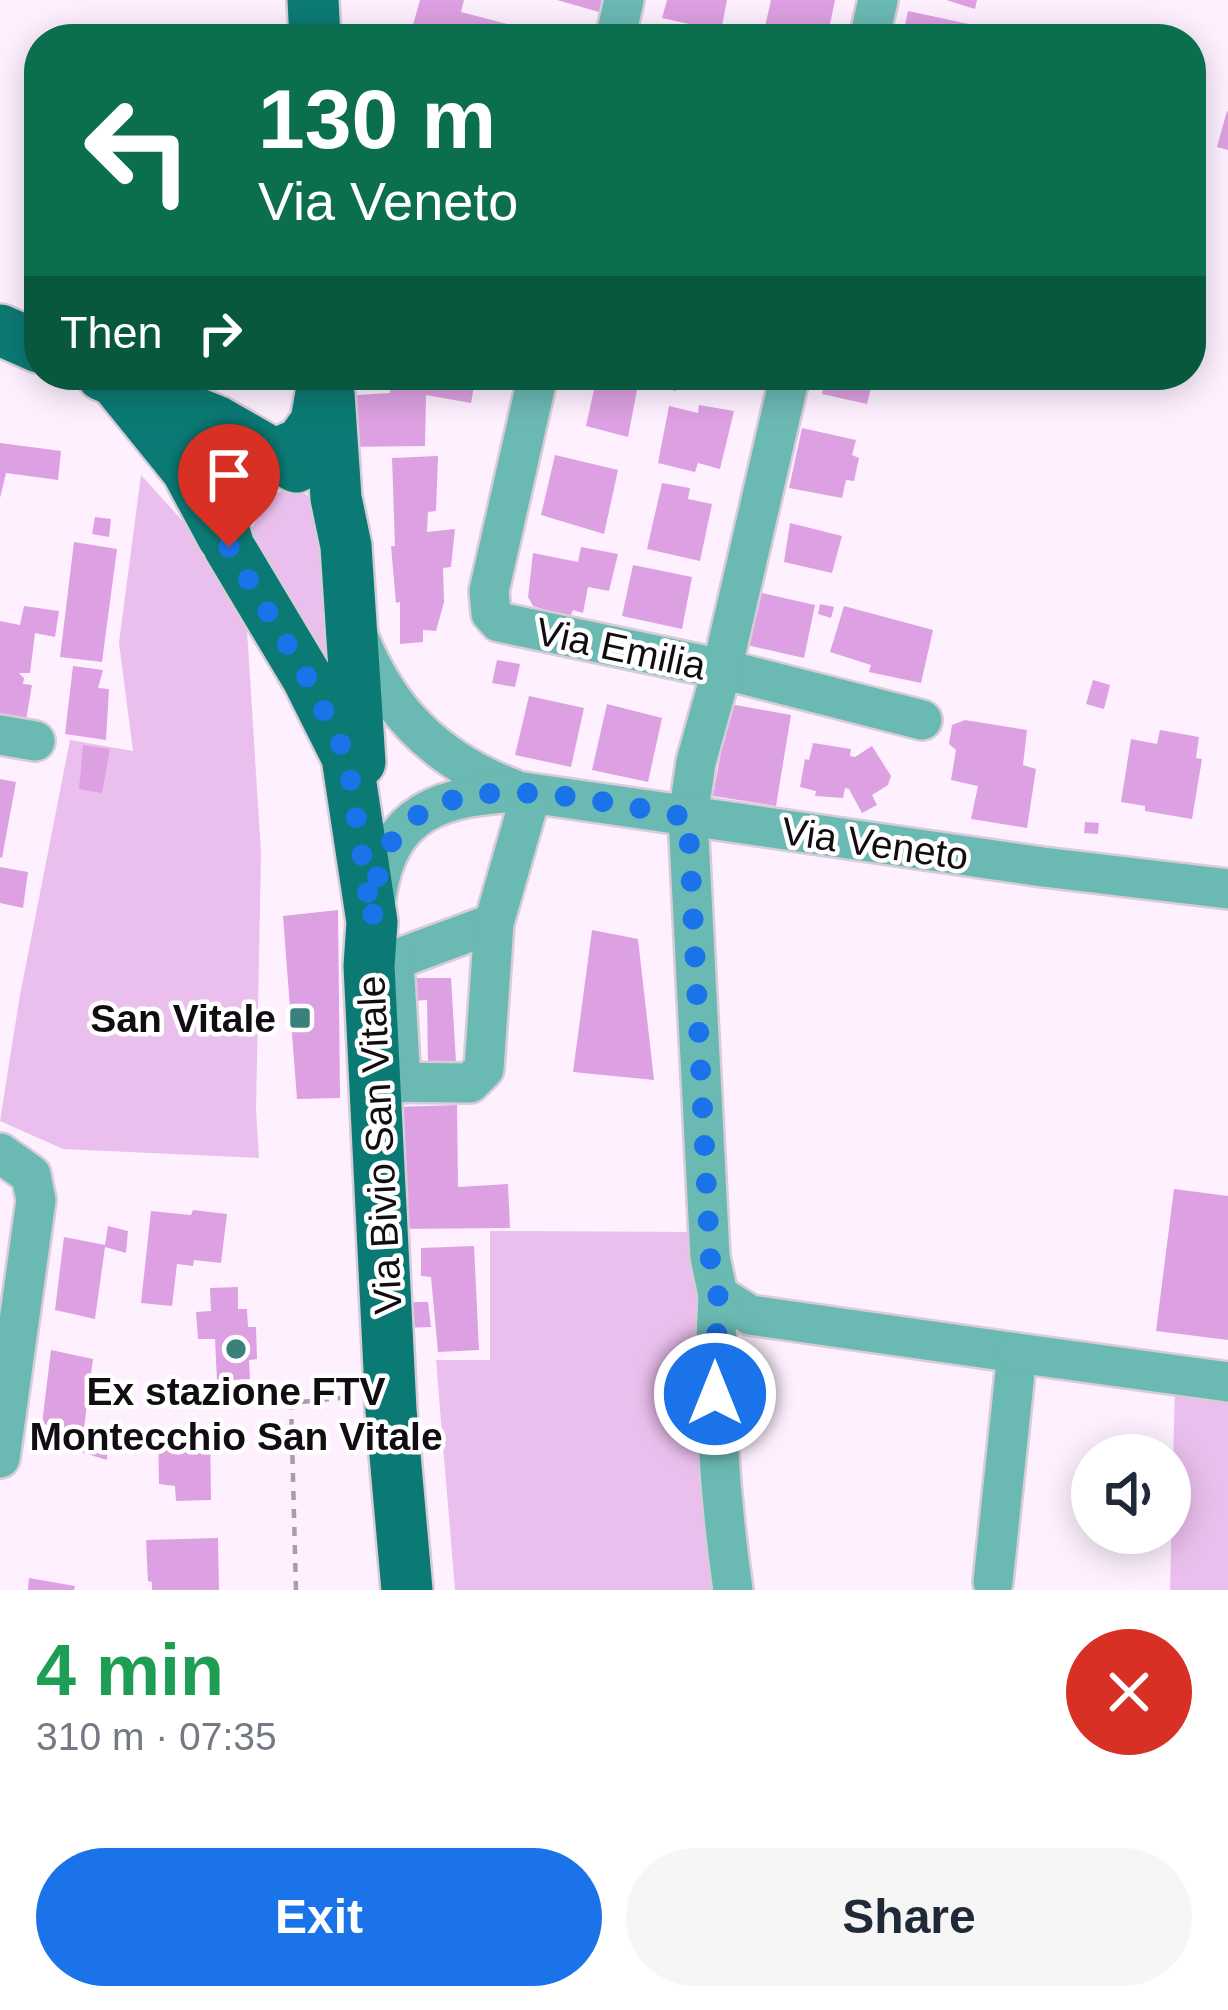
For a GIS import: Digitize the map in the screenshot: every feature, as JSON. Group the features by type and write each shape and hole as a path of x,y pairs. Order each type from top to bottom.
{"main road":[{"path":"118,390 188,470 229,547"},
{"path":"138,390 218,422 309,473 336,498"},
{"name":"Via Bivio San Vitale","path":"323,390 316,422 295,449 250,465 225,491 218,511 229,547 308,679 347,757 375,934"},
{"name":"Via Bivio San Vitale","path":"327,390 336,498 346,546 389,1083 398,1575"}],"street":[{"name":"Via Emilia","path":"535,390 489,591 491,613 499,622 722,669 922,720"},
{"path":"733,1590 717,1476 714,1353 718,1295 710,1257 688,817 696,762 787,390"},
{"name":"Via Veneto","path":"352,620 389,697 429,743 472,773 527,793 1228,889"},
{"path":"389,1083 470,1083 484,1069 494,923 527,793"},
{"name":"Via Veneto","path":"375,934 384,855 409,824 449,799 527,793"},
{"path":"375,934 494,923"},
{"path":"0,1153 31,1175 36,1200 1,1448"},
{"path":"718,1295 750,1315 1228,1382"},
{"path":"993,1582 1017,1353"}],"path":[{"path":"296,1590 291,1403 340,1398"}],"shaded area":[{"path":"141,475 227,570 246,614 261,853 259,1158 63,1149 0,1121 70,740 133,751 119,643"},
{"path":"286,490 306,494 322,514 344,716 251,541 252,528 270,495"},
{"path":"490,1231 698,1232 697,1329 720,1590 455,1590 436,1360 490,1360"},
{"path":"1175,1384 1228,1391 1228,1590 1170,1590 1171,1554 1191,1554 1191,1434 1174,1434"}],"building":[{"path":"420,0 464,0 461,12 507,24 413,24"},
{"path":"557,0 602,0 599,12"},
{"path":"667,0 727,0 722,24 662,18"},
{"path":"771,0 835,0 830,24 766,24"},
{"path":"946,0 977,0 975,9"},
{"path":"908,11 969,24 905,24"},
{"path":"1228,112 1228,150 1217,147"},
{"path":"473,390 471,403 426,395 425,446 344,447 342,396"},
{"path":"594,390 637,390 628,437 586,426"},
{"path":"823,390 870,390 867,404 822,394"},
{"path":"699,405 734,411 720,469 698,463 695,472 658,463 669,406 698,413"},
{"path":"802,428 856,440 852,455 859,458 854,481 846,480 842,498 789,488"},
{"path":"0,443 61,451 58,480 6,473 0,498"},
{"path":"555,455 618,470 604,534 541,515"},
{"path":"438,456 436,511 428,512 427,532 455,529 451,567 443,568 444,602 436,631 423,630 423,642 400,644 400,602 396,603 391,546 395,546 392,458"},
{"path":"662,483 690,488 688,499 712,504 700,561 647,549"},
{"path":"95,517 111,519 109,537 92,534"},
{"path":"790,523 842,536 832,573 784,562"},
{"path":"74,542 117,549 102,662 60,657"},
{"path":"581,547 618,554 609,591 588,587 583,613 573,610 570,618 533,606 528,597 533,553 578,562"},
{"path":"633,565 692,577 682,629 622,616"},
{"path":"758,592 815,605 804,658 747,645"},
{"path":"820,604 834,607 831,618 818,614"},
{"path":"24,606 59,611 55,637 35,633 30,673 19,673 23,684 32,685 25,726 0,726 0,621 20,625"},
{"path":"844,606 933,630 921,683 869,672 871,665 830,652"},
{"path":"497,660 520,664 515,687 492,683"},
{"path":"73,666 103,670 98,688 109,689 106,740 65,734"},
{"path":"1093,680 1110,685 1104,709 1086,704"},
{"path":"529,696 584,708 571,767 515,755"},
{"path":"607,704 662,718 648,782 592,770"},
{"path":"730,704 791,715 776,806 713,796"},
{"path":"965,720 1027,730 1023,765 1036,769 1027,828 971,819 978,786 951,780 956,750 949,744 952,725"},
{"path":"1160,730 1199,737 1196,758 1202,759 1192,819 1121,802 1131,739 1157,744"},
{"path":"813,743 851,749 850,756 855,757 872,746 891,776 888,785 872,795 877,805 862,813 849,789 845,788 843,798 815,796 816,791 800,787"},
{"path":"83,745 110,749 102,793 79,789"},
{"path":"0,779 16,782 2,858 0,857"},
{"path":"1085,822 1099,823 1098,834 1084,833"},
{"path":"0,867 28,872 23,908 0,903"},
{"path":"338,910 340,1098 297,1099 283,916"},
{"path":"592,930 638,939 654,1080 573,1072"},
{"path":"413,978 451,978 456,1062 428,1064 427,1000 413,1001"},
{"path":"457,1105 458,1187 508,1184 510,1228 396,1229 393,1107"},
{"path":"1174,1189 1228,1196 1228,1340 1156,1331"},
{"path":"193,1210 227,1214 221,1263 194,1260 193,1266 177,1264 172,1306 141,1303 151,1211 191,1215"},
{"path":"108,1226 128,1231 126,1253 105,1247 95,1319 55,1310 64,1237 105,1245"},
{"path":"474,1246 479,1350 438,1352 431,1277 421,1276 421,1248"},
{"name":"Ex stazione FTV Montecchio San Vitale","path":"238,1287 238,1309 247,1309 248,1327 256,1327 257,1359 249,1360 250,1379 217,1381 215,1339 198,1339 196,1312 211,1311 210,1288"},
{"path":"401,1302 428,1302 431,1327 401,1328"},
{"path":"51,1350 93,1359 84,1428 108,1434 107,1460 74,1450 79,1431 42,1424"},
{"path":"210,1429 211,1500 176,1501 175,1486 159,1484 158,1430"},
{"path":"218,1538 219,1590 152,1590 146,1540"},
{"path":"29,1578 75,1586 74,1590 28,1590"}],"place":[{"name":"San Vitale","path":"300,1018"},
{"name":"Ex stazione FTV Montecchio San Vitale","path":"236,1349"}],"route":[{"path":"229,547 308,679 347,757 372,922 384,855 409,824 449,799 523,793 688,817 710,1257 718,1295 715,1394"}]}
